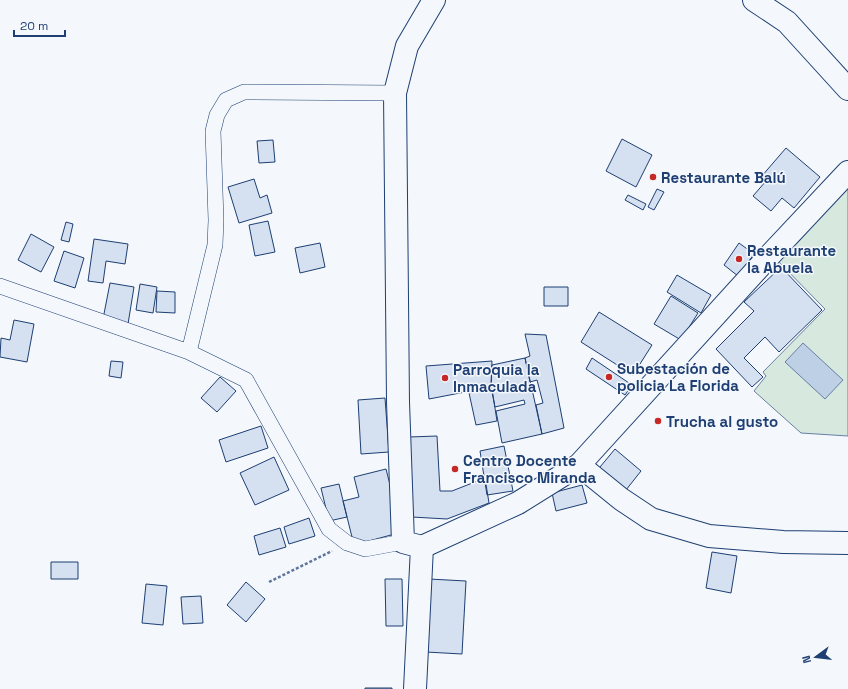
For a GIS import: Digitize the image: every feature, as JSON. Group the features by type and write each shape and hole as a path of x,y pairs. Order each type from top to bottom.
{"street":[{"path":"415,689 412,545 398,402 395,93 407,46 434,0"},
{"path":"754,0 787,22 848,89"},
{"path":"189,352 215,245 216,220 213,131 217,115 226,100 244,92 395,93"},
{"path":"0,286 189,352 246,380 329,529 347,543 365,549 412,545 518,503 579,465 771,254 848,172"},
{"path":"579,465 621,499 651,518 709,536 783,542 848,543"}],"path":[{"path":"269,582 347,543"}],"shaded area":[{"path":"848,172 848,436 801,433 754,391 766,376 763,372 825,309 771,254"}],"water":[{"path":"803,343 843,380 825,399 785,362"}],"building":[{"path":"622,139 652,155 636,187 606,171"},
{"path":"273,140 275,162 259,163 257,141"},
{"path":"786,148 820,177 794,208 782,198 771,211 753,196 766,181 761,177"},
{"path":"254,179 260,198 267,195 272,213 239,223 228,187"},
{"path":"657,189 664,192 654,210 648,207"},
{"path":"628,195 646,204 643,210 625,200"},
{"path":"268,221 275,252 255,256 249,225"},
{"path":"66,222 73,224 69,242 61,240"},
{"path":"31,234 54,247 41,272 18,260"},
{"path":"94,239 128,244 125,264 106,261 103,283 88,281"},
{"path":"320,243 325,267 300,273 295,248"},
{"name":"Restaurante la Abuela","path":"739,243 754,254 738,276 724,265"},
{"path":"64,251 84,258 75,288 54,281"},
{"path":"781,267 822,310 779,352 765,337 744,358 763,377 752,387 716,349 754,311 744,302"},
{"path":"677,275 711,295 701,313 667,292"},
{"path":"110,283 134,287 128,324 103,319"},
{"path":"140,284 157,287 153,313 136,310"},
{"path":"544,287 568,287 568,306 544,306"},
{"path":"157,291 175,292 175,313 156,312"},
{"path":"671,296 698,313 681,340 654,324"},
{"path":"599,312 652,345 633,375 581,342"},
{"path":"14,320 34,324 27,362 0,357 1,338 10,340"},
{"path":"525,334 546,335 564,428 542,434 536,405 543,403 537,380 530,382 525,358 530,356"},
{"path":"525,358 542,434 502,443 496,411 525,404 524,400 495,407 491,387 492,365"},
{"name":"Subestación de policia La Florida","path":"592,358 632,385 625,395 586,369"},
{"path":"111,361 123,362 121,378 109,376"},
{"name":"Parroquia la Inmaculada","path":"492,361 491,387 429,399 426,366"},
{"path":"220,377 236,391 217,412 201,398"},
{"path":"492,389 497,421 476,425 469,393"},
{"path":"385,398 389,452 361,454 358,400"},
{"path":"261,426 268,448 226,462 219,440"},
{"path":"437,436 440,491 452,491 485,478 489,503 447,519 412,517 409,437"},
{"path":"504,446 513,491 487,495 480,451"},
{"path":"615,449 641,471 622,495 595,473"},
{"path":"274,457 289,490 255,505 240,473"},
{"path":"386,469 402,532 354,545 343,501 359,497 354,477"},
{"path":"339,484 347,517 329,521 321,488"},
{"path":"582,485 587,503 556,511 552,493"},
{"path":"309,518 315,536 289,544 284,527"},
{"path":"280,528 286,547 259,555 254,536"},
{"path":"712,552 737,556 731,593 706,588"},
{"path":"51,562 78,562 78,579 51,579"},
{"path":"385,579 402,579 403,626 386,626"},
{"path":"429,579 466,581 462,654 426,652"},
{"path":"246,582 265,599 246,622 227,605"},
{"path":"146,584 167,586 163,625 142,623"},
{"path":"201,596 203,623 183,624 181,597"},
{"path":"392,688 392,689 365,689"}],"place":[{"name":"Restaurante Balú","path":"653,177"},
{"name":"Restaurante la Abuela","path":"739,259"},
{"name":"Subestación de policia La Florida","path":"609,377"},
{"name":"Parroquia la Inmaculada","path":"445,378"},
{"name":"Trucha al gusto","path":"658,421"},
{"name":"Centro Docente Francisco Miranda","path":"455,469"}]}
